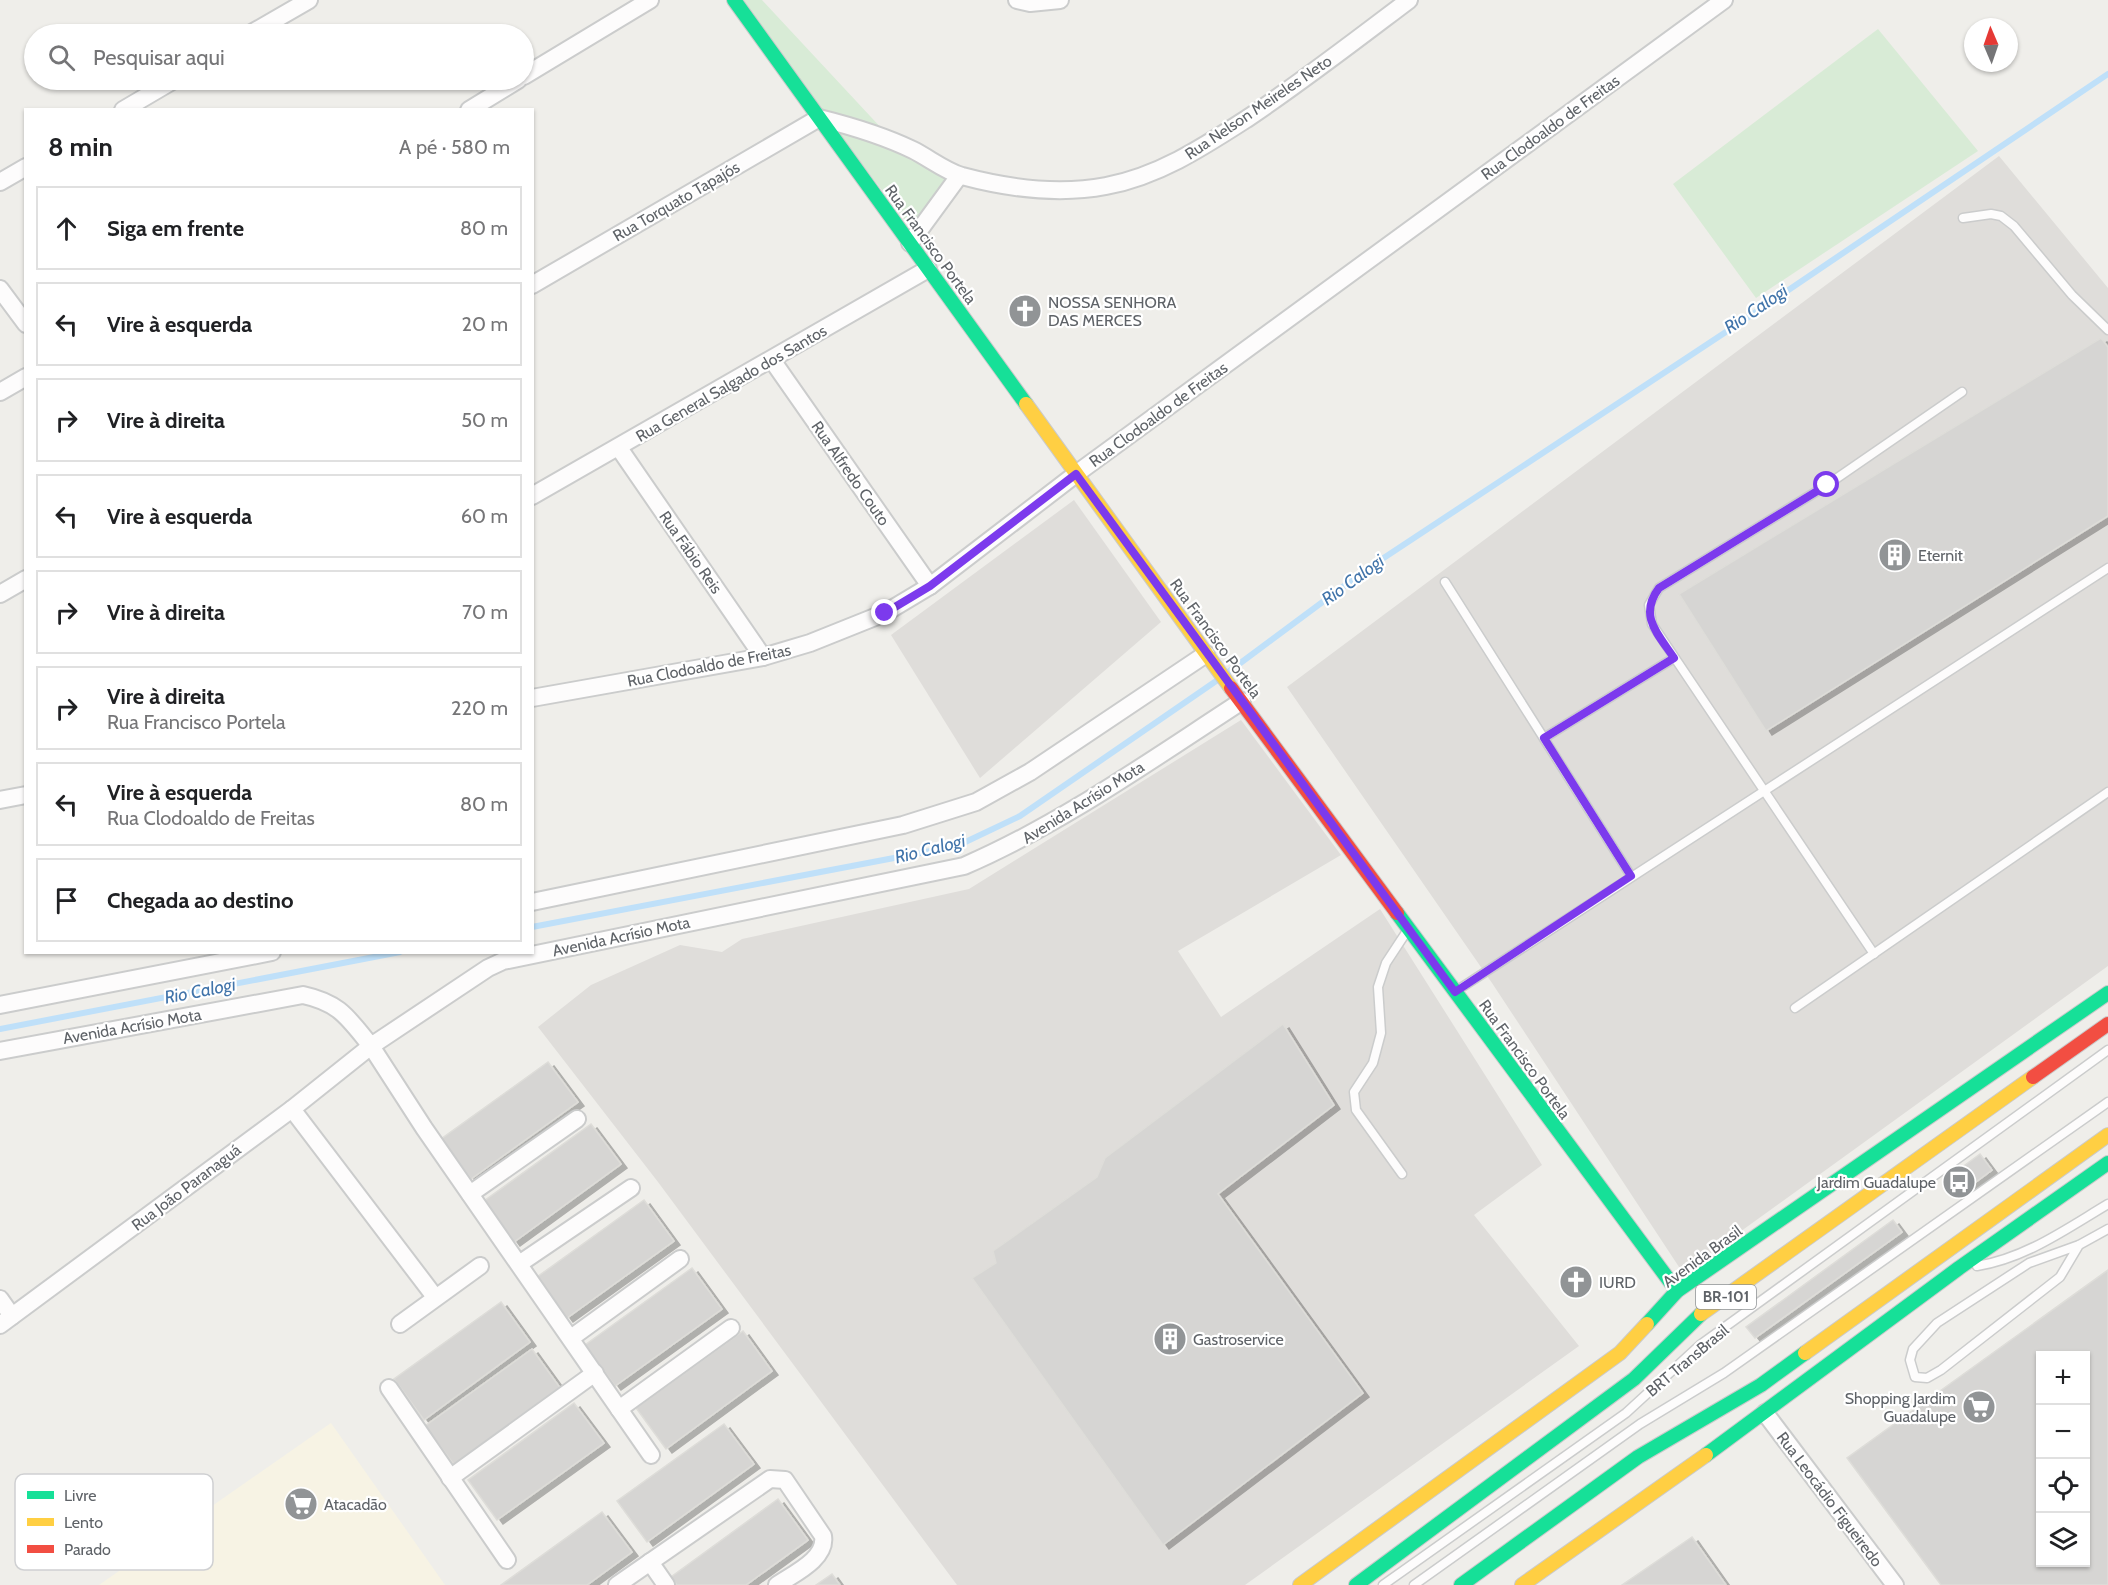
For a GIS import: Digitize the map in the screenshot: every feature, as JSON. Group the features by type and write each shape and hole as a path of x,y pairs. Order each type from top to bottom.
{"main road":[{"name":"Rua Francisco Portela","path":"734,0 1208,658 1677,1291"},
{"name":"Avenida Brasil","path":"1300,1585 1620,1353 1677,1291 2108,993"},
{"name":"BR-101","path":"1356,1585 1634,1379 1702,1313 2108,1024"},
{"path":"1461,1585 1638,1457 1761,1385 2108,1135"},
{"path":"1522,1585 1765,1413 1959,1268 2108,1163"}],"street":[{"path":"267,24 309,0"},
{"path":"534,70 650,0"},
{"path":"749,0 749,21"},
{"path":"1017,0 1030,3 1060,0"},
{"name":"Rua Nelson Meireles Neto","path":"819,118 860,129 912,150 959,176 1033,189 1074,190 1107,186 1152,173 1191,155 1282,95 1409,0"},
{"name":"Rua Clodoaldo de Freitas","path":"534,698 763,657 844,631 885,613 930,586 1076,474 1724,0"},
{"path":"126,108 157,90"},
{"path":"472,108 502,90"},
{"name":"Rua Torquato Tapajós","path":"534,284 819,118"},
{"path":"0,182 24,168"},
{"path":"910,243 959,176"},
{"name":"Rua General Salgado dos Santos","path":"534,495 928,269"},
{"path":"0,289 24,321"},
{"name":"Rua Alfredo Couto","path":"772,360 930,586"},
{"path":"0,392 24,378"},
{"name":"Rua Fábio Reis","path":"619,448 763,657"},
{"path":"0,594 24,580"},
{"path":"534,902 903,825 976,802 1030,772 1208,658"},
{"name":"Avenida Acrísio Mota","path":"0,1051 303,995 326,1000 346,1016 371,1046 488,968 503,961 964,866 1015,844 1058,820 1239,697"},
{"path":"0,800 24,795"},
{"path":"0,1005 262,954"},
{"path":"371,1046 470,1194 651,1455"},
{"name":"Rua João Paranaguá","path":"6,1320 292,1109 371,1046"},
{"path":"292,1109 435,1297"},
{"path":"470,1194 577,1119"},
{"path":"519,1264 631,1188"},
{"path":"571,1338 680,1259"},
{"path":"400,1324 480,1266"},
{"path":"0,1299 6,1320"},
{"path":"619,1409 731,1328"},
{"path":"450,1478 595,1373"},
{"path":"389,1388 507,1560"},
{"name":"Rua Leocádio Figueiredo","path":"1765,1413 1895,1585"},
{"path":"617,1585 770,1479 777,1478 785,1480 823,1536 824,1543 817,1557 777,1585"},
{"path":"650,1562 666,1585"}],"lane":[{"path":"1963,218 1990,214 2001,216 2014,226 2072,295 2108,330"},
{"path":"1874,954 1674,658 1652,624 1649,613 1652,598 1659,588 1827,485 1962,392"},
{"path":"1455,992 2108,568"},
{"path":"1445,582 1631,876"},
{"path":"1544,738 1674,658"},
{"path":"1795,1008 2108,792"},
{"path":"1402,1174 1356,1110 1354,1092 1373,1063 1381,1033 1378,987 1386,963 1409,928"},
{"name":"BRT TransBrasil","path":"1383,1585 1626,1413 1700,1345 2108,1050"},
{"name":"BRT TransBrasil","path":"1414,1585 1640,1424 1724,1373 2108,1102"},
{"path":"1959,1268 2002,1261 2035,1247 2108,1204"},
{"path":"2079,1245 2060,1277 1941,1370 1927,1378 1915,1377 1910,1360 1913,1349 1938,1323 2029,1263 2079,1245 2108,1230"}],"shaded area":[{"path":"1999,156 2108,288 2108,966 1683,1273 1492,983 1287,687"},
{"path":"1074,500 1161,622 980,778 891,635"},
{"path":"1241,720 1341,855 1178,951 1221,1017 1380,909 1542,1165 1474,1215 1579,1346 1245,1585 957,1585 658,1182 538,1027 591,985 680,945 722,952 742,939 969,889"},
{"name":"Atacadão","path":"331,1423 445,1585 99,1585 120,1570 213,1570 213,1505"}],"green space":[{"path":"736,0 762,0 911,160 954,176 911,228"},
{"path":"1878,29 1978,151 1756,298 1673,184"}],"building":[{"name":"Eternit","path":"2101,338 2108,347 2108,516 1766,731 1679,594"},
{"name":"Gastroservice","path":"1283,1024 1334,1105 1218,1194 1363,1393 1163,1545 972,1278 996,1263 993,1251 1097,1177 1105,1158"},
{"path":"548,1062 578,1102 471,1179 441,1139"},
{"path":"591,1124 621,1164 514,1242 484,1201"},
{"path":"1980,1154 1992,1170 1965,1190 1953,1174"},
{"path":"644,1200 674,1241 567,1318 537,1277"},
{"path":"1893,1220 1902,1232 1755,1338 1746,1327"},
{"path":"692,1268 722,1309 615,1386 585,1345"},
{"name":"Shopping Jardim Guadalupe","path":"2108,1270 2108,1585 1941,1585 1847,1458"},
{"path":"501,1302 530,1342 424,1420 394,1379"},
{"path":"743,1331 772,1371 666,1449 636,1408"},
{"path":"532,1349 561,1389 455,1466 425,1426"},
{"path":"574,1403 604,1443 497,1520 468,1480"},
{"path":"724,1424 754,1464 647,1542 617,1501"},
{"path":"778,1499 808,1540 746,1585 677,1585 671,1577"},
{"path":"602,1512 632,1552 587,1585 501,1585"},
{"path":"1692,1537 1726,1585 1622,1585"},
{"path":"832,1574 840,1585 816,1585"}],"waterway":[{"name":"Rio Calogi","path":"1227,673 1367,569 1747,318 2108,74"},
{"name":"Rio Calogi","path":"534,927 957,846 1020,816 1219,679"},
{"name":"Rio Calogi","path":"0,1029 390,954"}],"traffic: fast":[{"path":"734,0 1026,404"},
{"path":"1397,913 1677,1291"},
{"path":"1647,1324 1677,1291 2108,993"},
{"path":"1706,1455 1959,1268 2108,1163"},
{"path":"1356,1585 1634,1379 1701,1314"},
{"path":"1461,1585 1638,1457 1761,1385 1805,1353"}],"traffic: slow":[{"path":"1026,404 1231,688"},
{"path":"1701,1314 2033,1077"},
{"path":"1805,1353 2108,1135"},
{"path":"1300,1585 1620,1353 1647,1324"},
{"path":"1522,1585 1706,1455"}],"traffic: jam":[{"path":"1231,688 1397,913"},
{"path":"2033,1077 2108,1024"}],"place":[{"name":"NOSSA SENHORA DAS MERCES","path":"1025,311"},
{"name":"Eternit","path":"1895,555"},
{"name":"Jardim Guadalupe","path":"1959,1182"},
{"name":"IURD","path":"1576,1282"},
{"name":"Gastroservice","path":"1170,1339"},
{"name":"Shopping Jardim Guadalupe","path":"1979,1407"},
{"name":"Atacadão","path":"301,1504"}],"route":[{"path":"885,613 930,586 1076,474 1455,992 1631,876 1544,738 1674,658 1652,624 1649,613 1649,605 1659,588 1827,485"}]}
